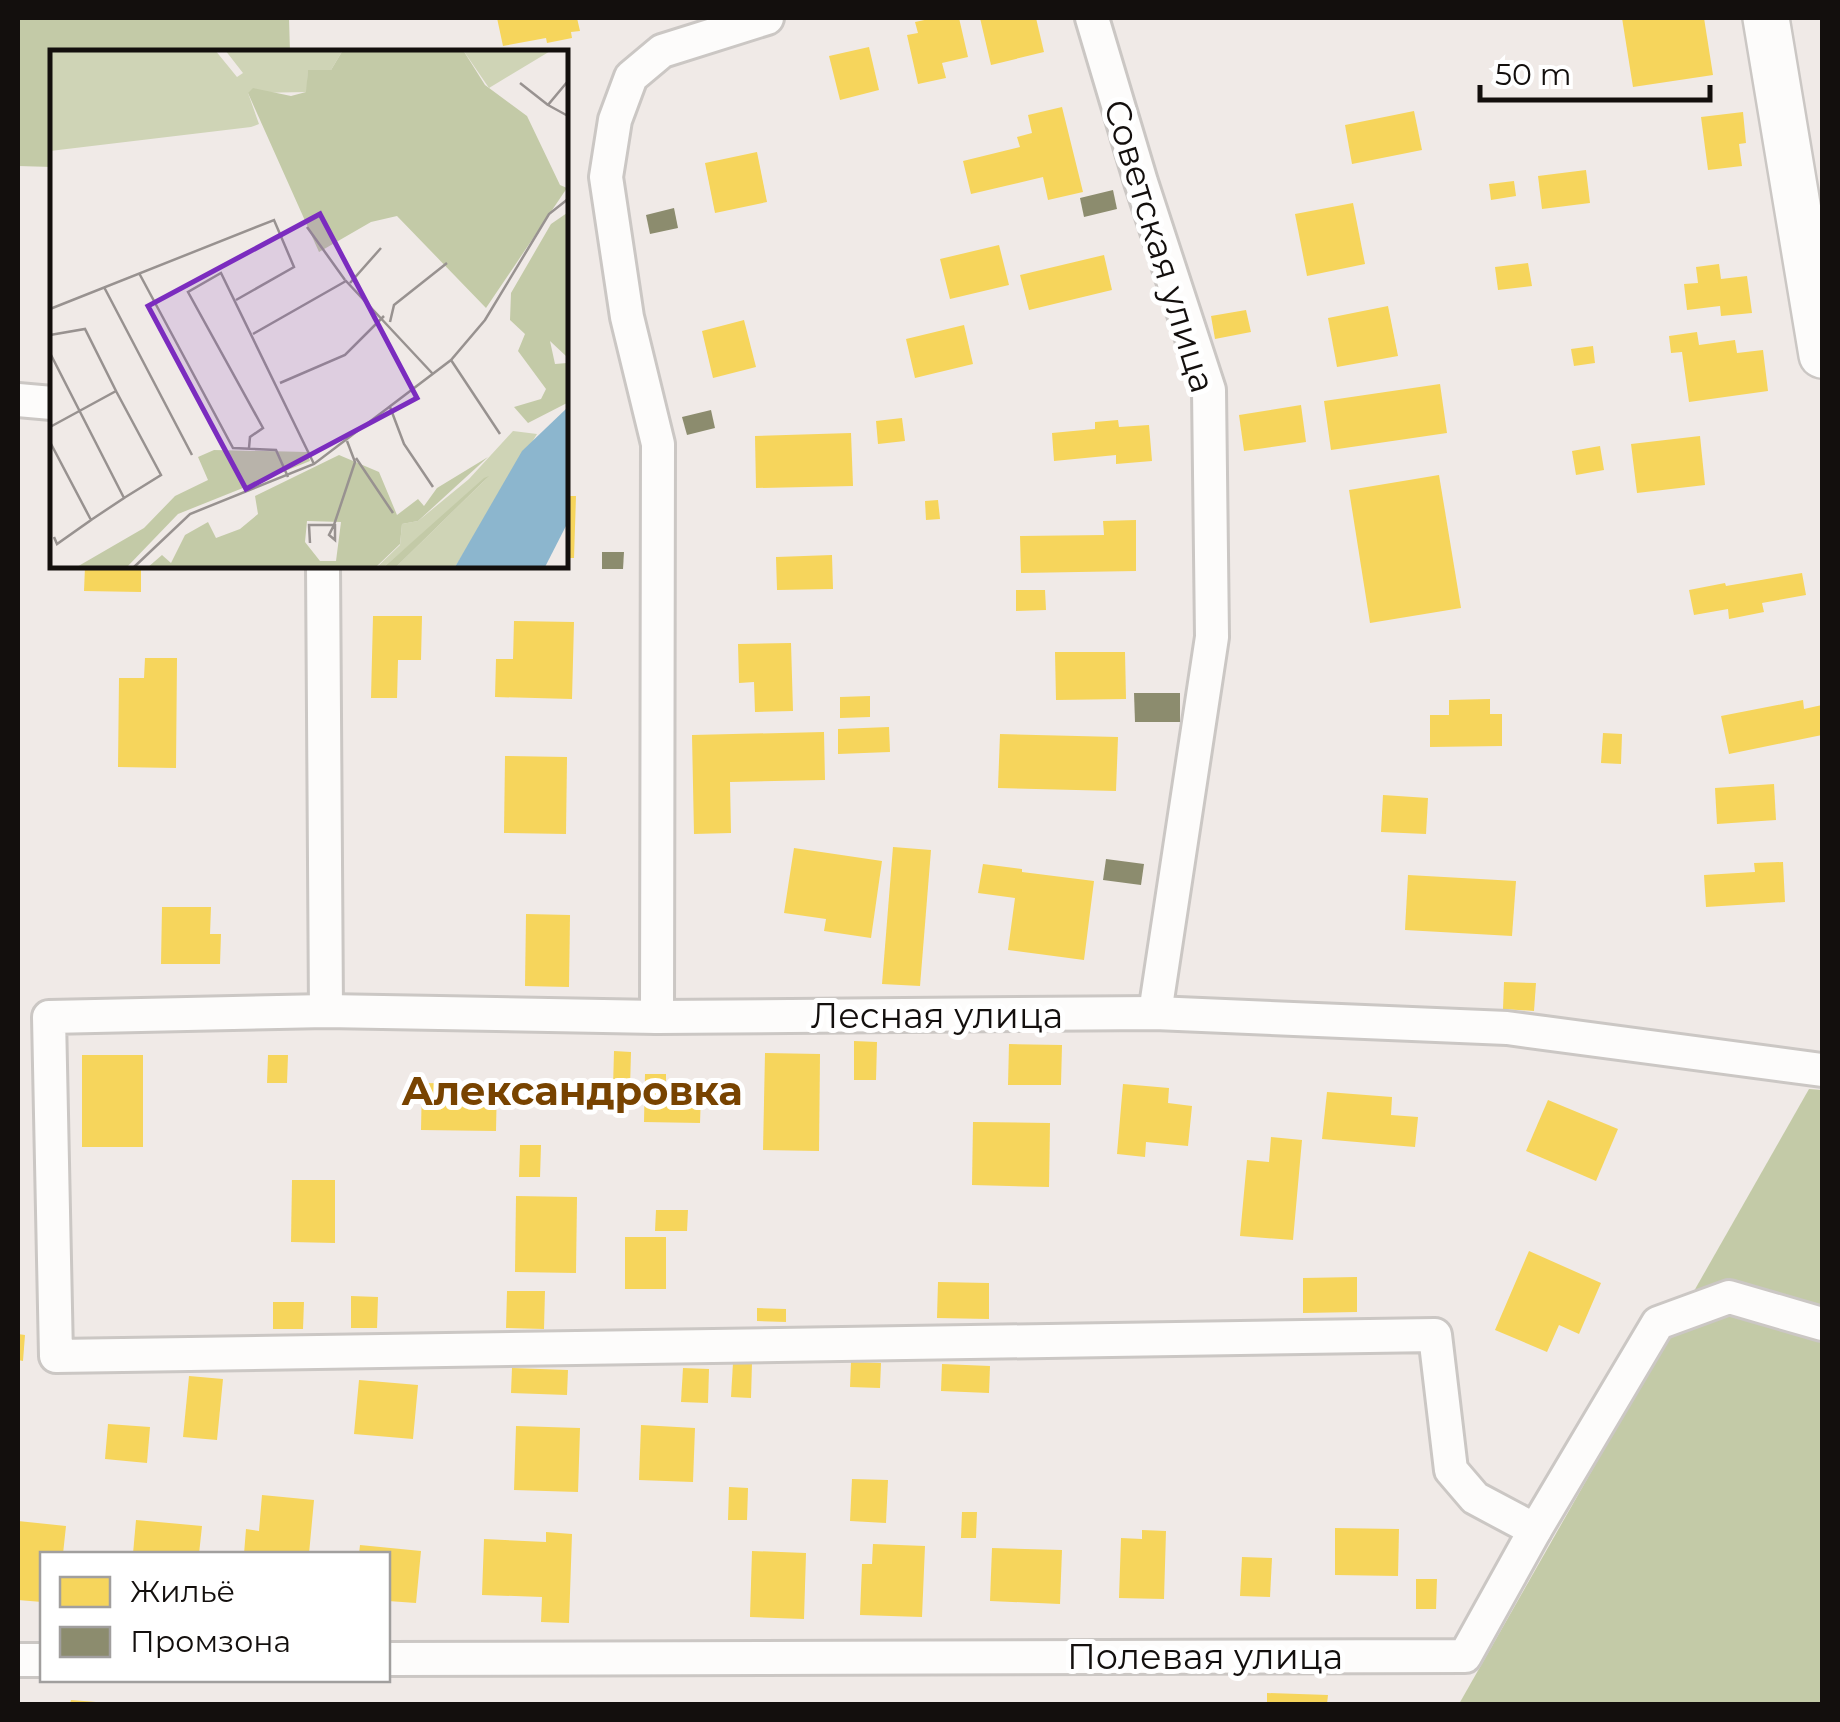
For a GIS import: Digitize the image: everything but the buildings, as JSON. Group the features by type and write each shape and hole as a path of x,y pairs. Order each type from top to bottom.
{"main road":[{"path":"1766,18 1814,252 1822,355"}],"street":[{"path":"657,1017 658,444 628,317 606,177 614,120 631,77 662,51 767,18"},
{"name":"Советская улица","path":"1092,18 1209,390 1212,637 1156,1013"},
{"path":"18,400 50,403"},
{"path":"324,568 326,1011"},
{"name":"Лесная улица","path":"1535,1530 1476,1498 1451,1470 1435,1335 56,1356 49,1017 326,1011 657,1017 1156,1013 1508,1028 1822,1070"},
{"name":"Полевая улица","path":"390,1659 1465,1656 1658,1322 1730,1297 1822,1324"}],"green space":[{"path":"18,18 289,18 290,50 50,50 50,167 18,166"},
{"path":"1809,1089 1822,1090 1822,1704 1459,1704"}],"district":[{"name":"Александровка","path":"572,1090"}]}
